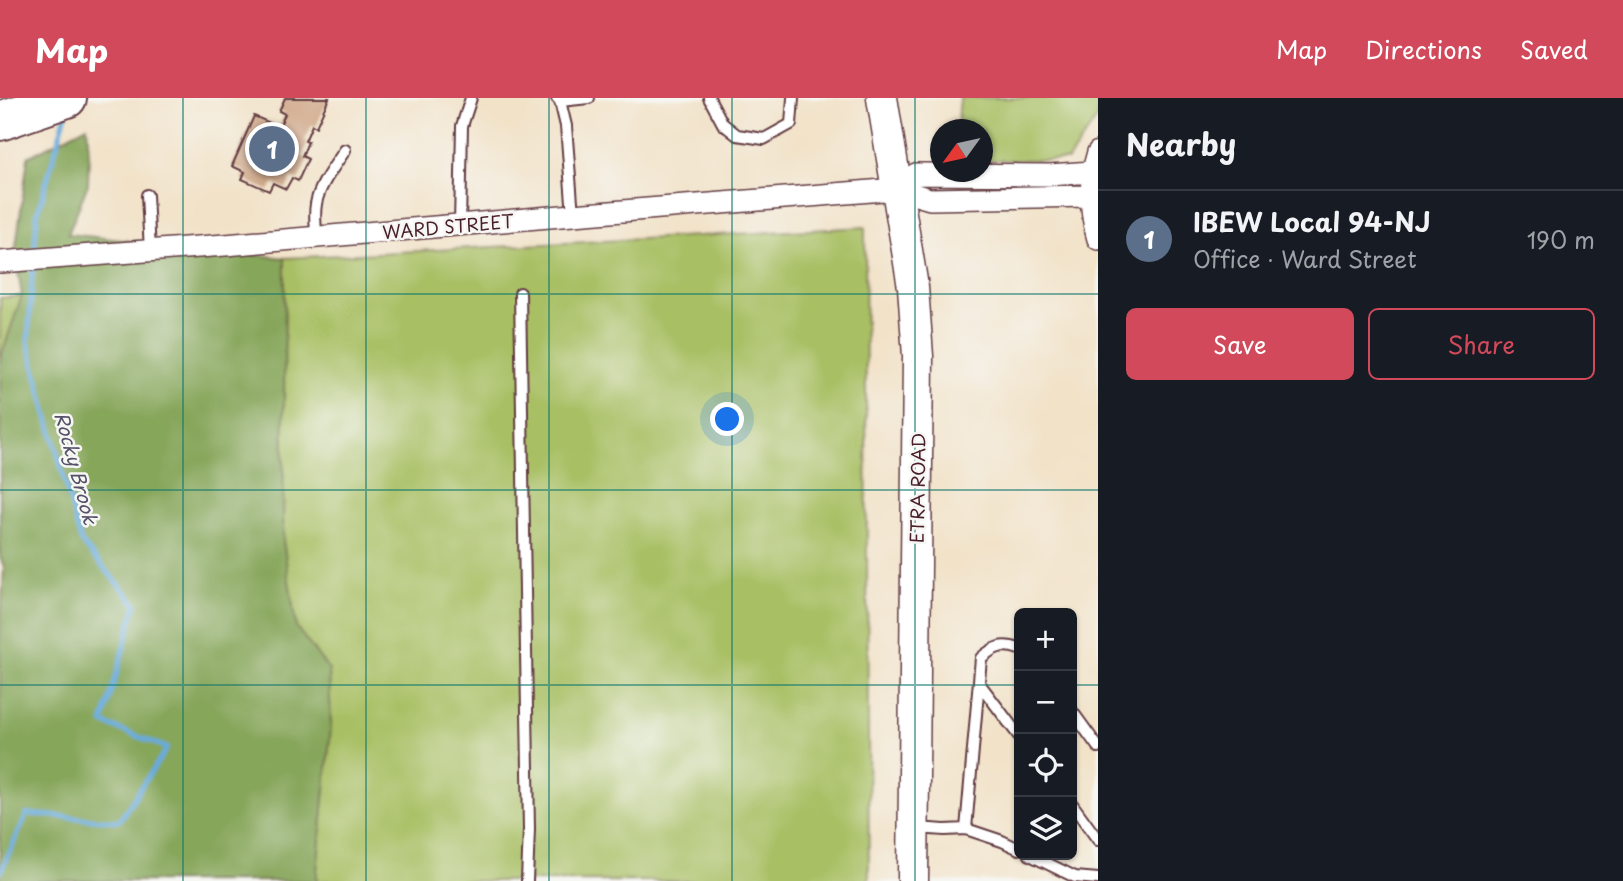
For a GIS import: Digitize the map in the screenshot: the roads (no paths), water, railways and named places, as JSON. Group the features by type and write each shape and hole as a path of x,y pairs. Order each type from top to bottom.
{"highway":[{"path":"12,117 67,98"}],"main road":[{"name":"ETRA ROAD","path":"881,98 913,287 918,356 913,881"}],"street":[{"path":"896,189 916,174 1049,175 1095,162 1091,196 1098,239"},
{"name":"WARD STREET","path":"7,261 896,189"},
{"path":"896,189 930,199 1091,196"}],"lane":[{"path":"460,225 462,126 471,98"},
{"path":"573,215 566,126 558,99 589,98"},
{"path":"709,98 723,124 737,135 764,139 791,124 793,98"},
{"path":"316,237 316,200 345,150"},
{"path":"147,195 150,251"},
{"path":"520,293 529,829 527,881"},
{"path":"966,828 981,658 995,647 1014,647"},
{"path":"979,683 1017,734"},
{"path":"1077,718 1098,747"},
{"path":"1077,811 1098,840"},
{"path":"913,828 966,828 1014,847"},
{"path":"1040,860 1075,877 1098,879"}],"waterway":[{"name":"Rocky Brook","path":"34,254 37,215 66,114"},
{"name":"Rocky Brook","path":"0,873 27,814 119,821 167,748 103,723 136,604 81,542 28,343 33,264"}],"place":[{"name":"IBEW Local 94-NJ","path":"272,149"}]}
